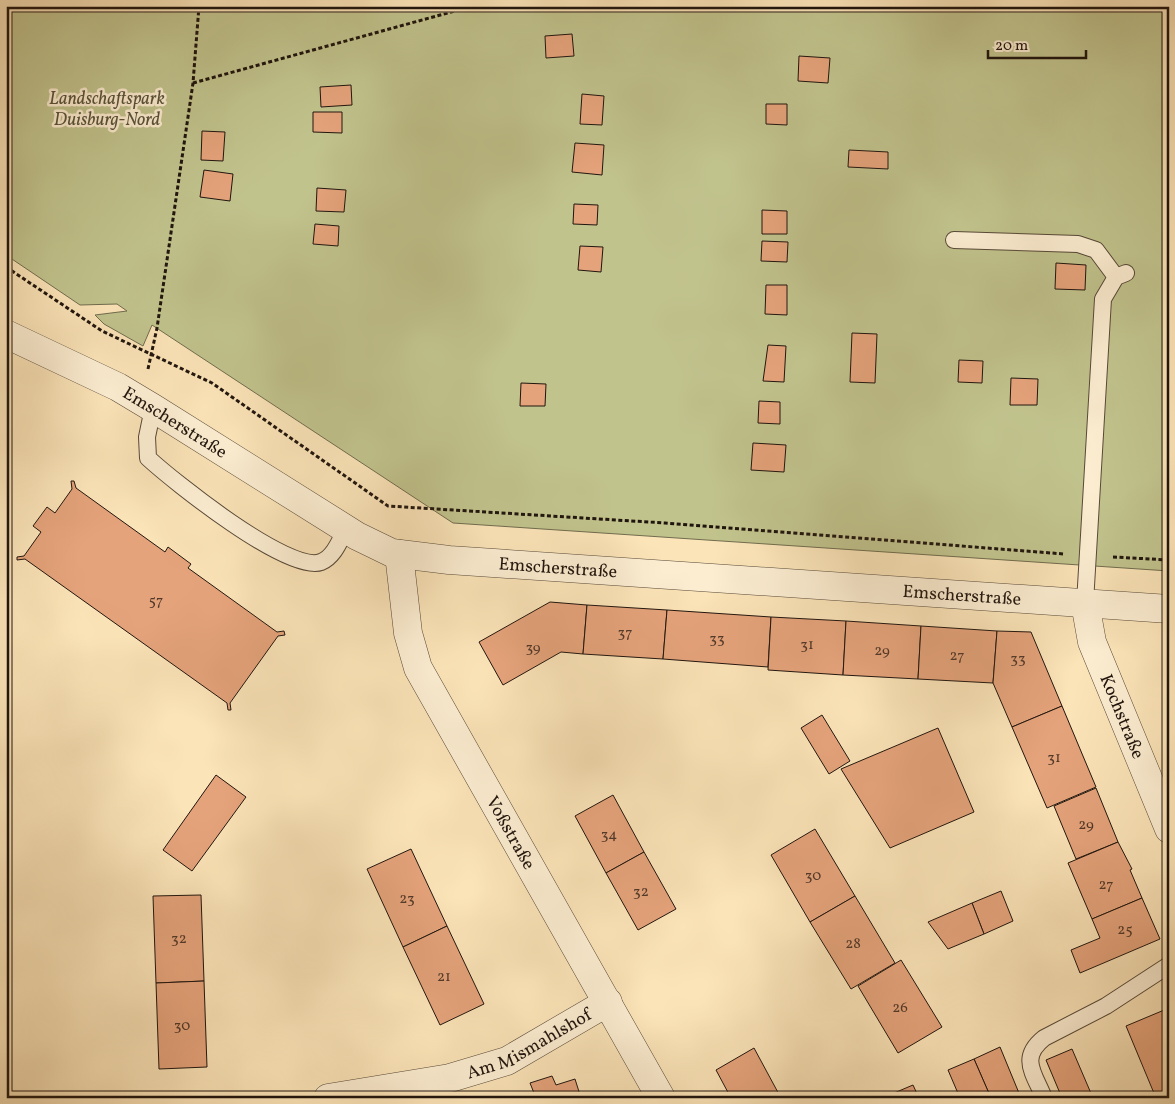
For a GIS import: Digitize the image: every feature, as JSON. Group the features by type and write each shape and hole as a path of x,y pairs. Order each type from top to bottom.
{"street":[{"name":"Emscherstraße","path":"6,334 146,404 382,550 399,554 459,561 1169,609"},
{"name":"Voßstraße","path":"399,554 408,633 418,668 662,1098"},
{"name":"Kochstraße","path":"1085,603 1092,642 1169,829"},
{"name":"Am Mismahlshof","path":"328,1098 450,1078 507,1062 608,1002"}],"lane":[{"path":"954,240 1078,244 1096,250 1121,275 1103,299 1086,555 1085,603"},
{"path":"146,404 148,458 173,481 237,526 288,558 307,564 321,562 332,553 346,529"},
{"path":"1044,1098 1030,1065 1030,1054 1036,1045 1044,1038 1106,1006 1169,964"}],"path":[{"path":"146,404 193,83 199,6"},
{"path":"193,83 473,6"},
{"path":"6,266 102,331 212,383 388,506 1169,560"}],"green space":[{"name":"Landschaftspark Duisburg-Nord","path":"6,6 1169,6 1169,571 453,523 152,325 143,346 104,324 95,315 127,311 117,304 80,305 6,255"}],"building":[{"path":"572,34 574,56 546,58 545,36"},
{"path":"799,56 830,58 828,83 798,81"},
{"path":"351,85 352,105 321,107 320,87"},
{"path":"582,94 604,96 602,125 580,124"},
{"path":"766,104 787,104 787,125 766,124"},
{"path":"313,112 342,112 342,133 313,132"},
{"path":"202,131 225,132 223,161 201,160"},
{"path":"575,143 604,145 602,175 572,172"},
{"path":"849,150 888,152 888,169 848,167"},
{"path":"204,170 233,174 230,201 200,197"},
{"path":"317,188 346,190 344,212 316,211"},
{"path":"574,204 598,205 597,225 573,224"},
{"path":"762,210 787,211 787,234 762,234"},
{"path":"315,224 339,226 338,246 313,244"},
{"path":"762,241 788,242 787,262 761,261"},
{"path":"580,246 603,247 601,272 578,270"},
{"path":"1056,263 1086,265 1085,290 1055,289"},
{"path":"766,285 787,285 787,315 765,314"},
{"path":"852,333 877,334 875,383 850,382"},
{"path":"768,345 786,346 784,382 763,381"},
{"path":"959,360 983,361 982,383 958,382"},
{"path":"1011,378 1038,379 1037,405 1010,405"},
{"path":"521,383 546,384 545,406 520,406"},
{"path":"759,401 780,402 780,424 758,423"},
{"path":"753,443 786,445 784,472 751,470"},
{"path":"71,481 74,481 76,488 165,552 168,547 191,564 188,568 277,632 284,631 285,635 278,636 230,703 231,710 228,710 227,703 25,559 17,560 17,557 24,556 41,532 33,526 47,507 55,513 72,489"},
{"path":"550,602 587,605 583,654 561,652 503,685 479,642"},
{"path":"587,605 667,610 663,659 583,654"},
{"path":"667,610 771,617 768,667 663,659"},
{"path":"771,617 846,621 843,675 768,670"},
{"path":"846,621 921,626 918,679 843,675"},
{"path":"921,626 997,631 993,683 918,679"},
{"path":"997,631 1031,632 1062,706 1012,727 993,683"},
{"path":"1062,706 1096,787 1047,808 1012,727"},
{"path":"822,715 850,761 829,774 801,728"},
{"path":"938,728 974,812 890,848 841,769"},
{"path":"216,775 246,797 192,871 163,850"},
{"path":"1096,788 1118,842 1076,859 1054,806"},
{"path":"613,795 644,852 606,873 575,816"},
{"path":"815,829 855,896 810,922 771,855"},
{"path":"1118,842 1132,869 1130,870 1142,898 1092,919 1068,863"},
{"path":"411,849 447,926 403,947 367,869"},
{"path":"644,852 676,909 638,930 606,873"},
{"path":"1001,891 1013,921 984,934 972,903"},
{"path":"201,895 204,981 156,983 153,896"},
{"path":"855,896 895,963 851,989 810,922"},
{"path":"1142,898 1160,939 1080,973 1071,950 1100,938 1092,919"},
{"path":"972,903 984,934 948,949 928,922"},
{"path":"447,926 484,1004 440,1025 403,947"},
{"path":"901,960 942,1027 898,1053 858,986"},
{"path":"204,981 207,1067 159,1069 156,983"},
{"path":"1169,1008 1169,1098 1156,1098 1126,1026"},
{"path":"1000,1047 1021,1098 991,1098 974,1059"},
{"path":"754,1048 781,1098 731,1098 716,1070"},
{"path":"1072,1049 1093,1098 1062,1098 1046,1060"},
{"path":"974,1059 991,1098 960,1098 948,1070"},
{"path":"552,1076 556,1085 575,1079 581,1098 521,1098 534,1093 530,1083"},
{"path":"913,1085 919,1098 888,1098 887,1096"}]}
